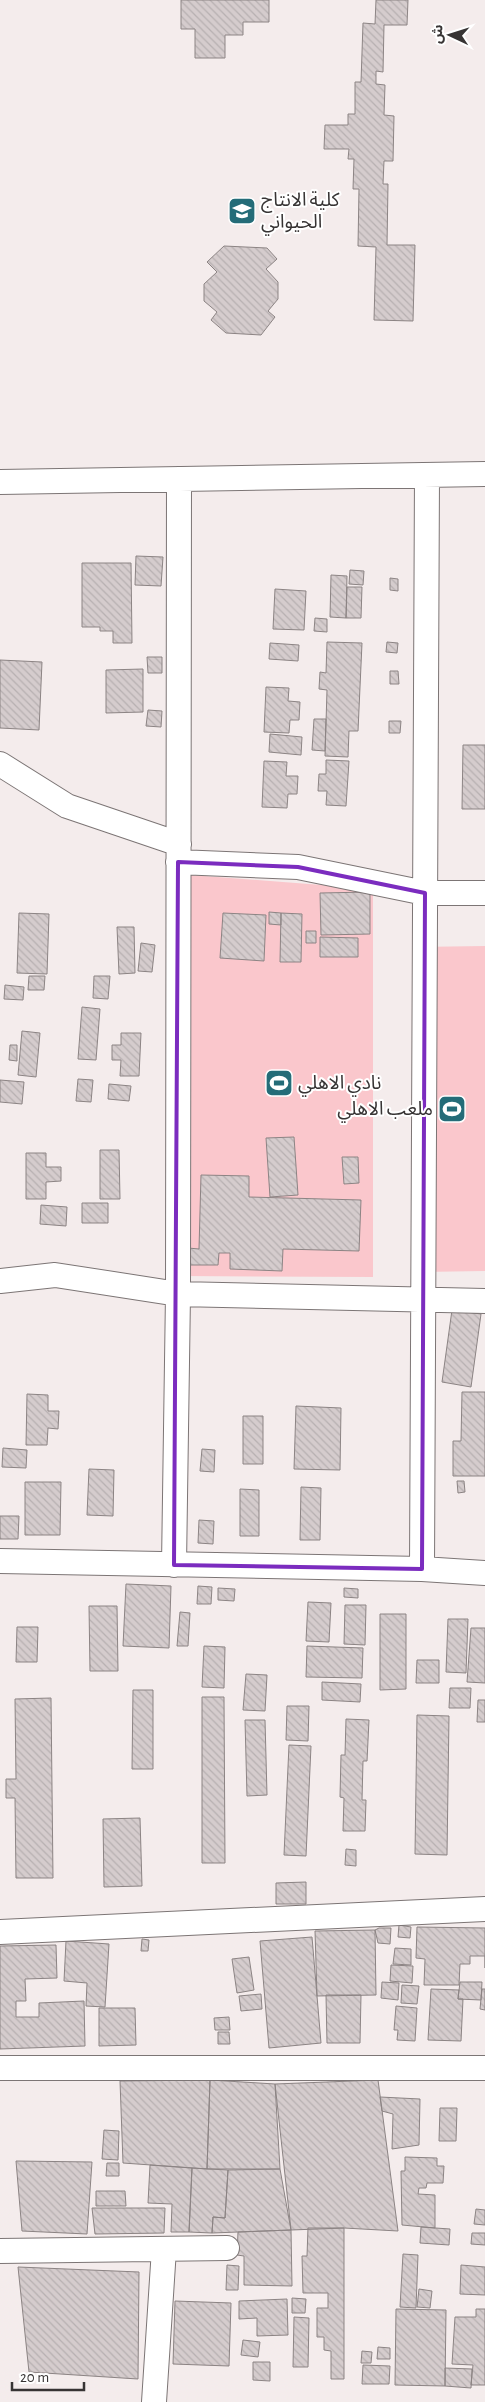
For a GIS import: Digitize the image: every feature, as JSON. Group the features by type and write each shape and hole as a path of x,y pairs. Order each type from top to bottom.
{"street":[{"path":"0,482 485,474"},
{"path":"422,1569 427,475"},
{"path":"174,1566 178,1294 180,479"},
{"path":"0,764 67,806 179,853 298,867 425,894 485,893"},
{"path":"0,1281 55,1276 178,1294 485,1301"},
{"path":"0,1561 174,1566 422,1569 485,1573"},
{"path":"0,1932 485,1910"},
{"path":"0,2068 485,2068"},
{"path":"0,2251 227,2248"},
{"path":"154,2402 164,2249"}],"highlighted area":[{"path":"178,862 298,867 425,893 422,1569 174,1565"}],"shaded area":[{"name":"نادي الاهلي","path":"191,875 373,889 373,1277 181,1276"},
{"name":"ملعب الاهلي","path":"485,946 485,1271 421,1272 416,947"}],"building":[{"path":"181,0 269,0 269,22 243,22 243,35 225,35 225,58 195,58 195,29 181,29"},
{"path":"376,0 408,0 407,25 384,25 383,72 376,71 376,84 385,85 384,115 394,116 393,161 384,161 383,184 388,184 387,245 415,245 413,321 374,320 376,247 358,246 359,189 353,189 354,159 348,159 349,149 324,149 325,125 348,125 348,114 355,114 355,82 361,82 363,23 375,24"},
{"path":"224,246 267,248 277,259 266,269 278,282 278,299 268,311 275,317 261,335 226,333 211,320 217,312 204,301 204,284 217,272 207,262"},
{"path":"136,556 163,557 161,586 135,585"},
{"path":"82,563 131,563 132,643 113,643 113,631 100,631 100,627 82,627"},
{"path":"350,570 364,571 363,585 349,584"},
{"path":"331,575 347,576 346,618 330,617"},
{"path":"390,578 398,579 398,591 390,590"},
{"path":"347,587 362,587 361,618 346,618"},
{"path":"275,589 306,591 304,630 273,629"},
{"path":"315,618 327,619 327,632 314,631"},
{"path":"327,642 362,643 358,731 349,731 348,757 325,756 327,690 319,689 320,672 326,673"},
{"path":"387,642 398,643 397,653 386,652"},
{"path":"270,643 299,645 298,661 269,659"},
{"path":"147,657 162,657 162,673 148,673"},
{"path":"0,660 42,662 39,730 0,728"},
{"path":"143,669 143,712 106,713 106,670"},
{"path":"390,671 398,671 399,684 390,684"},
{"path":"266,687 289,688 288,701 300,702 299,720 290,720 289,733 264,732"},
{"path":"148,710 162,711 161,727 146,726"},
{"path":"314,719 326,719 325,751 312,750"},
{"path":"389,721 401,721 400,733 389,733"},
{"path":"270,734 302,737 301,755 269,752"},
{"path":"463,745 485,745 485,809 462,809"},
{"path":"326,760 349,761 346,806 326,805 327,791 318,791 319,774 326,774"},
{"path":"264,761 287,762 286,776 298,776 297,794 288,794 287,808 262,807"},
{"path":"370,892 370,934 321,935 320,893"},
{"path":"269,912 281,913 281,925 269,924"},
{"path":"19,913 49,914 47,974 17,973"},
{"path":"223,913 266,915 264,961 220,958"},
{"path":"281,913 302,914 301,962 280,962"},
{"path":"117,927 134,927 135,973 119,974"},
{"path":"306,931 316,931 316,943 306,943"},
{"path":"320,937 358,938 358,957 320,957"},
{"path":"141,943 155,945 152,972 138,971"},
{"path":"29,976 45,976 44,990 28,990"},
{"path":"94,976 110,976 108,999 93,998"},
{"path":"5,985 24,987 23,1000 4,999"},
{"path":"82,1007 100,1009 96,1060 78,1059"},
{"path":"22,1031 40,1033 36,1077 18,1075"},
{"path":"121,1033 141,1033 139,1076 120,1076 121,1060 112,1060 112,1045 121,1045"},
{"path":"10,1045 17,1045 17,1061 9,1060"},
{"path":"78,1079 93,1080 91,1102 76,1101"},
{"path":"0,1080 24,1082 22,1104 0,1102"},
{"path":"109,1084 131,1086 129,1101 108,1099"},
{"path":"294,1137 298,1195 270,1197 266,1138"},
{"path":"100,1150 119,1150 120,1199 100,1199"},
{"path":"26,1153 46,1153 46,1167 61,1167 61,1181 46,1182 46,1199 26,1199"},
{"path":"342,1157 358,1157 359,1183 344,1184"},
{"path":"201,1175 249,1176 249,1197 361,1200 359,1251 283,1249 282,1271 230,1269 230,1253 219,1253 218,1265 187,1265 188,1248 199,1249"},
{"path":"82,1203 108,1203 108,1223 82,1223"},
{"path":"41,1205 67,1207 66,1226 40,1224"},
{"path":"452,1310 481,1314 471,1387 442,1382"},
{"path":"462,1392 485,1392 485,1476 453,1476 453,1441 461,1441"},
{"path":"27,1394 48,1395 48,1411 59,1411 58,1429 48,1428 47,1445 26,1445"},
{"path":"296,1406 341,1408 340,1470 294,1469"},
{"path":"243,1416 263,1416 263,1464 243,1464"},
{"path":"3,1448 27,1450 26,1468 2,1467"},
{"path":"202,1449 215,1450 214,1472 200,1471"},
{"path":"89,1469 114,1470 113,1516 87,1515"},
{"path":"457,1481 464,1481 465,1492 458,1493"},
{"path":"25,1482 61,1482 60,1535 25,1535"},
{"path":"301,1487 321,1488 320,1540 300,1540"},
{"path":"240,1489 259,1490 259,1536 240,1536"},
{"path":"0,1516 19,1516 18,1539 0,1539"},
{"path":"199,1520 214,1521 213,1544 198,1543"},
{"path":"126,1584 171,1586 169,1648 123,1646"},
{"path":"198,1586 212,1587 211,1604 197,1604"},
{"path":"218,1588 235,1589 234,1601 218,1600"},
{"path":"344,1588 358,1589 358,1598 344,1597"},
{"path":"308,1602 331,1603 329,1642 306,1641"},
{"path":"345,1605 366,1605 365,1645 344,1644"},
{"path":"89,1606 117,1606 118,1671 90,1671"},
{"path":"180,1612 190,1613 188,1646 177,1646"},
{"path":"380,1614 406,1614 406,1689 380,1690"},
{"path":"448,1619 468,1619 466,1673 446,1672"},
{"path":"17,1627 38,1627 37,1662 16,1662"},
{"path":"471,1628 485,1628 485,1683 467,1682"},
{"path":"204,1646 225,1647 224,1688 202,1687"},
{"path":"307,1646 363,1648 362,1678 306,1677"},
{"path":"417,1660 439,1660 439,1683 416,1683"},
{"path":"246,1674 267,1675 265,1711 243,1710"},
{"path":"322,1682 361,1684 360,1702 322,1700"},
{"path":"450,1688 471,1688 470,1708 449,1708"},
{"path":"133,1690 153,1690 153,1769 132,1769"},
{"path":"202,1697 224,1697 225,1863 202,1863"},
{"path":"51,1698 53,1878 16,1878 15,1798 6,1798 6,1779 16,1779 15,1699"},
{"path":"478,1700 485,1700 485,1722 477,1722"},
{"path":"287,1706 309,1706 308,1741 286,1740"},
{"path":"417,1715 449,1716 447,1855 415,1854"},
{"path":"346,1719 369,1720 367,1761 363,1761 362,1800 366,1800 365,1831 343,1831 344,1798 340,1797 341,1755 345,1755"},
{"path":"245,1720 265,1720 267,1795 247,1796"},
{"path":"289,1745 311,1746 306,1856 284,1855"},
{"path":"140,1818 142,1886 104,1887 103,1819"},
{"path":"346,1849 356,1850 356,1866 345,1865"},
{"path":"306,1882 306,1904 276,1904 276,1883"},
{"path":"399,1925 411,1927 410,1938 398,1937"},
{"path":"417,1927 485,1928 485,1956 470,1956 470,1964 460,1964 459,1985 424,1985 425,1959 416,1958"},
{"path":"391,1928 390,1944 378,1943 375,1930"},
{"path":"375,1930 376,1995 317,1996 315,1931"},
{"path":"312,1937 321,2043 269,2048 260,1941"},
{"path":"142,1939 149,1940 148,1951 141,1951"},
{"path":"66,1941 109,1944 105,2007 86,2006 87,1983 64,1981"},
{"path":"56,1945 57,1978 25,1979 26,2001 16,2001 16,2017 39,2017 39,2003 84,2001 85,2046 0,2049 0,1946"},
{"path":"395,1948 411,1949 411,1965 393,1964"},
{"path":"249,1957 254,1990 237,1993 232,1959"},
{"path":"391,1965 413,1966 412,1983 390,1981"},
{"path":"382,1982 399,1983 398,2000 381,1998"},
{"path":"460,1982 482,1982 481,2000 458,1999"},
{"path":"402,1985 419,1986 417,2004 401,2003"},
{"path":"431,1989 459,1990 458,1999 463,1999 461,2041 428,2040"},
{"path":"482,1989 485,1989 485,2010 480,2009"},
{"path":"261,1994 262,2009 241,2011 239,1996"},
{"path":"326,1995 361,1995 360,2043 327,2043"},
{"path":"396,2006 417,2008 415,2041 397,2040 398,2030 394,2030"},
{"path":"99,2008 135,2008 136,2045 99,2046"},
{"path":"229,2017 230,2030 215,2030 214,2018"},
{"path":"218,2032 229,2032 230,2044 218,2044"},
{"path":"210,2080 275,2084 280,2169 207,2169"},
{"path":"210,2080 207,2169 123,2163 120,2081"},
{"path":"378,2080 398,2231 344,2228 291,2230 275,2084"},
{"path":"380,2097 420,2099 419,2145 392,2149 393,2114 382,2111"},
{"path":"440,2108 457,2108 456,2141 439,2141"},
{"path":"104,2130 119,2131 118,2160 102,2159"},
{"path":"405,2157 437,2158 437,2166 444,2166 443,2183 427,2183 426,2188 419,2188 418,2194 435,2195 435,2228 402,2225 401,2171 405,2171"},
{"path":"16,2161 92,2162 87,2234 22,2231"},
{"path":"107,2163 119,2163 119,2176 106,2176"},
{"path":"150,2165 192,2168 189,2232 171,2232 172,2204 148,2203"},
{"path":"192,2168 228,2170 225,2218 213,2217 212,2233 189,2232"},
{"path":"280,2169 291,2230 212,2233 213,2217 225,2218 228,2170"},
{"path":"96,2191 125,2191 126,2206 96,2206"},
{"path":"92,2208 165,2208 164,2233 95,2234"},
{"path":"476,2209 485,2210 485,2225 474,2224"},
{"path":"421,2227 450,2229 449,2245 420,2243"},
{"path":"308,2228 344,2228 344,2379 331,2379 331,2351 324,2350 324,2337 317,2337 317,2308 328,2308 328,2293 303,2293 302,2256 307,2256"},
{"path":"291,2230 292,2286 244,2285 244,2256 237,2255 238,2232"},
{"path":"472,2233 485,2233 485,2245 471,2244"},
{"path":"403,2254 418,2255 416,2308 400,2307"},
{"path":"227,2265 239,2266 238,2290 226,2290"},
{"path":"461,2265 485,2267 485,2295 460,2294"},
{"path":"18,2267 139,2272 138,2379 29,2372"},
{"path":"419,2289 432,2291 430,2308 417,2307"},
{"path":"292,2298 306,2299 305,2313 292,2313"},
{"path":"287,2299 288,2335 257,2336 257,2318 239,2319 239,2301"},
{"path":"175,2301 231,2303 229,2366 173,2364"},
{"path":"396,2309 446,2310 445,2386 395,2385"},
{"path":"476,2309 485,2309 485,2385 471,2385 473,2365 452,2364 455,2317 476,2317"},
{"path":"294,2317 309,2318 308,2367 293,2367"},
{"path":"243,2340 260,2342 258,2357 241,2355"},
{"path":"378,2347 390,2348 390,2359 377,2359"},
{"path":"362,2351 372,2352 371,2363 361,2363"},
{"path":"253,2362 270,2362 270,2381 253,2380"},
{"path":"363,2365 390,2366 389,2384 362,2384"},
{"path":"445,2368 472,2369 471,2388 445,2386"}],"place":[{"name":"كلية الانتاج الحيواني","path":"242,211"},
{"name":"نادي الاهلي","path":"279,1083"},
{"name":"ملعب الاهلي","path":"452,1109"}]}
